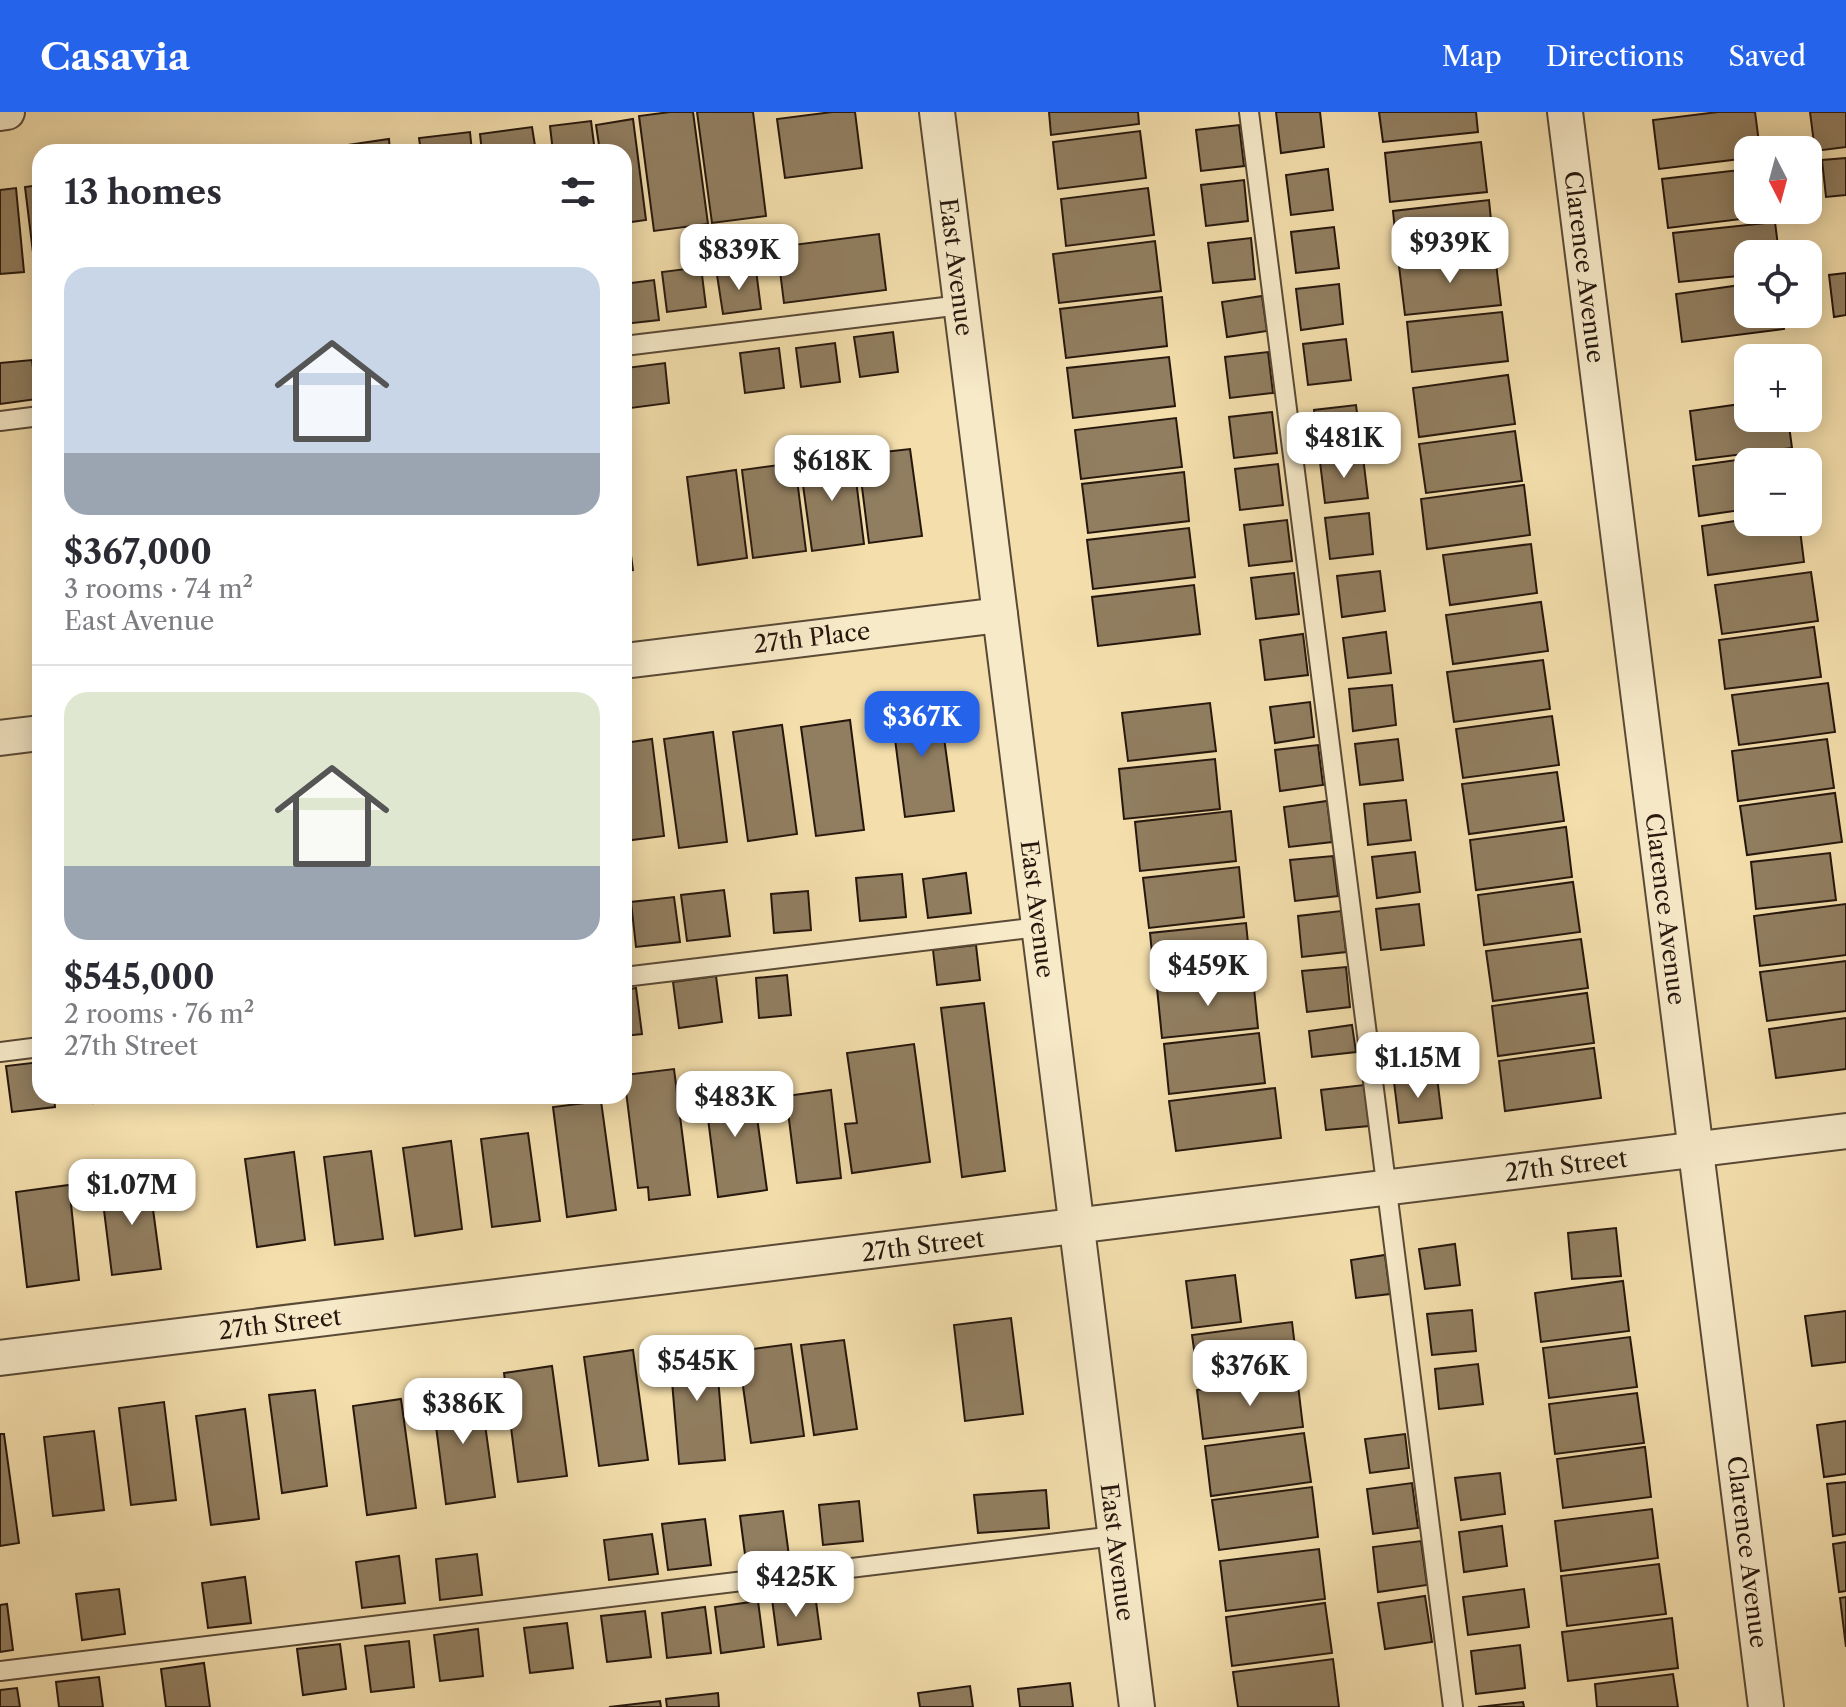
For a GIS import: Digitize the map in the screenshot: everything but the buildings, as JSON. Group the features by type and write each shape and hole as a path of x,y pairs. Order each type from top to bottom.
{"street":[{"path":"0,113 7,112"},
{"name":"East Avenue","path":"937,112 1137,1707"},
{"name":"Clarence Avenue","path":"1565,112 1766,1707"},
{"name":"27th Place","path":"632,660 1000,615"},
{"path":"0,738 32,734"},
{"name":"27th Street","path":"0,1358 1846,1131"}],"lane":[{"path":"1249,112 1453,1707"},
{"path":"632,345 961,305"},
{"path":"0,421 32,417"},
{"path":"632,976 1039,927"},
{"path":"0,1052 32,1048"},
{"path":"0,1671 1115,1536"}]}
